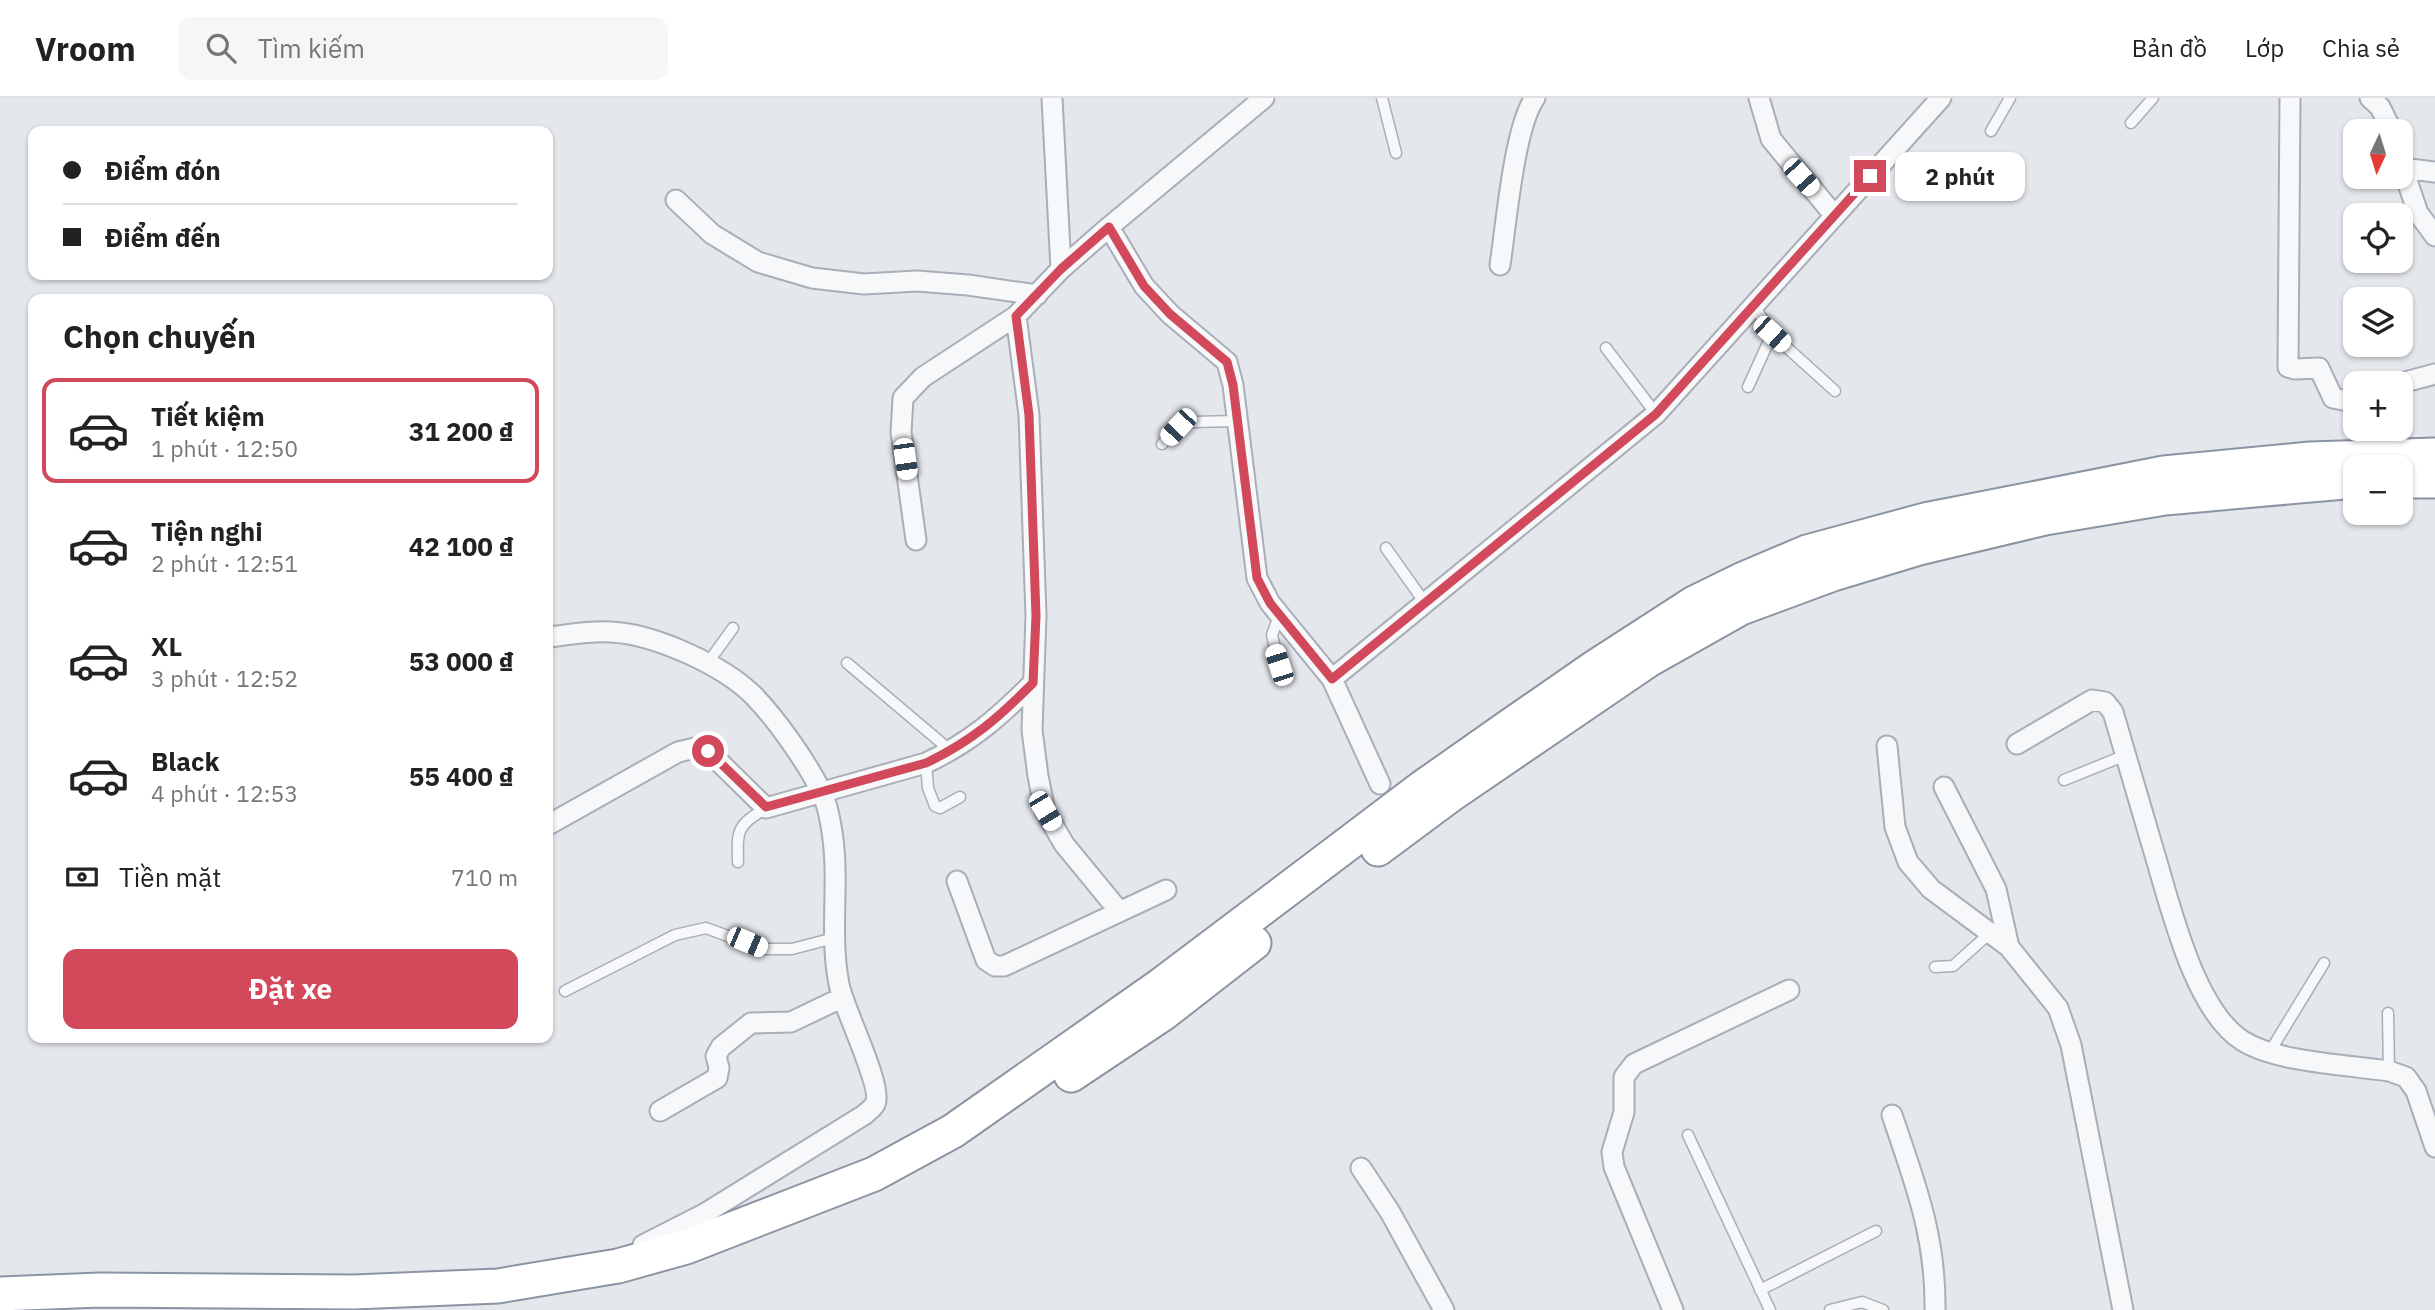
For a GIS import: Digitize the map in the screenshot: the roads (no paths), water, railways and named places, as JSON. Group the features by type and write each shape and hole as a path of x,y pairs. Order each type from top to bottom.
{"highway":[{"path":"0,1294 100,1290 354,1292 498,1286 618,1266 686,1247 874,1174 953,1131 1161,985 1423,787 1518,720 1694,603 1741,580 1807,552 1925,520 2164,472 2310,459 2435,455"},
{"path":"2413,481 2435,481"},
{"path":"392,1310 539,1299 622,1283 796,1229 913,1175 949,1155 1164,1013 1452,794 1647,661 1741,608 1833,574 1919,548 2045,519 2165,498 2343,482"}],"street":[{"path":"1052,98 1061,269"},
{"path":"916,540 901,432 903,398 923,377 1016,316 1061,269 1264,98"},
{"path":"1759,98 1771,139 1834,215"},
{"path":"1332,679 1656,414 1941,98"},
{"path":"2290,98 2288,367 2319,368 2333,398 2343,400"},
{"path":"1500,265 1526,101"},
{"path":"2380,101 2387,119"},
{"path":"2413,167 2435,172"},
{"path":"2410,189 2418,213 2435,236"},
{"path":"676,200 712,234 758,262 812,278 864,284 917,281 1037,295"},
{"path":"1109,227 1144,286 1170,314 1227,362 1257,578 1270,603 1332,679 1380,784"},
{"path":"1016,316 1029,415 1036,616 1032,730 1045,811 1064,844 1119,911"},
{"path":"2413,380 2435,374"},
{"path":"553,637 611,632 662,642 707,664 753,695 792,746 822,792 831,830 836,870 834,961 841,998 867,1060 877,1093 876,1104 864,1115 704,1214 643,1245"},
{"path":"553,822 678,752 695,748 708,751 766,807 926,763 951,751 991,725 1033,683"},
{"path":"2017,744 2092,700 2105,702 2113,712 2178,932 2197,980 2214,1013 2241,1041 2269,1054 2389,1072 2406,1077 2429,1111 2435,1147"},
{"path":"1887,747 1895,827 1908,862 1931,889 2009,947 2058,1008 2071,1045 2123,1310"},
{"path":"1944,787 1996,889 2009,947"},
{"path":"957,881 986,960 995,966 1004,966 1166,890"},
{"path":"1673,1310 1614,1167 1612,1152 1624,1112 1624,1077 1634,1064 1789,990"},
{"path":"660,1111 717,1078 719,1068 716,1056 721,1047 751,1023 791,1022 841,998"},
{"path":"1892,1115 1927,1222 1934,1266 1936,1310"},
{"path":"1362,1168 1390,1212 1444,1310"}],"lane":[{"path":"1382,98 1396,153"},
{"path":"1991,131 2011,98"},
{"path":"2131,123 2153,98"},
{"path":"1754,306 1772,334 1835,391"},
{"path":"1748,387 1772,334"},
{"path":"1606,348 1656,414"},
{"path":"1162,444 1178,427 1193,422 1237,421"},
{"path":"1386,548 1425,603"},
{"path":"1279,665 1272,635 1280,615"},
{"path":"707,664 733,628"},
{"path":"847,663 951,751"},
{"path":"2064,780 2126,755"},
{"path":"926,763 928,788 934,806 940,808 960,797"},
{"path":"738,862 738,830 743,822 766,807"},
{"path":"565,991 675,935 706,928 763,949 792,949 834,938"},
{"path":"1935,967 1953,966 1990,933"},
{"path":"2269,1054 2324,963"},
{"path":"2389,1013 2389,1072"},
{"path":"1688,1135 1770,1310"},
{"path":"1760,1290 1876,1231"},
{"path":"1830,1310 1862,1301 1883,1310"}]}
